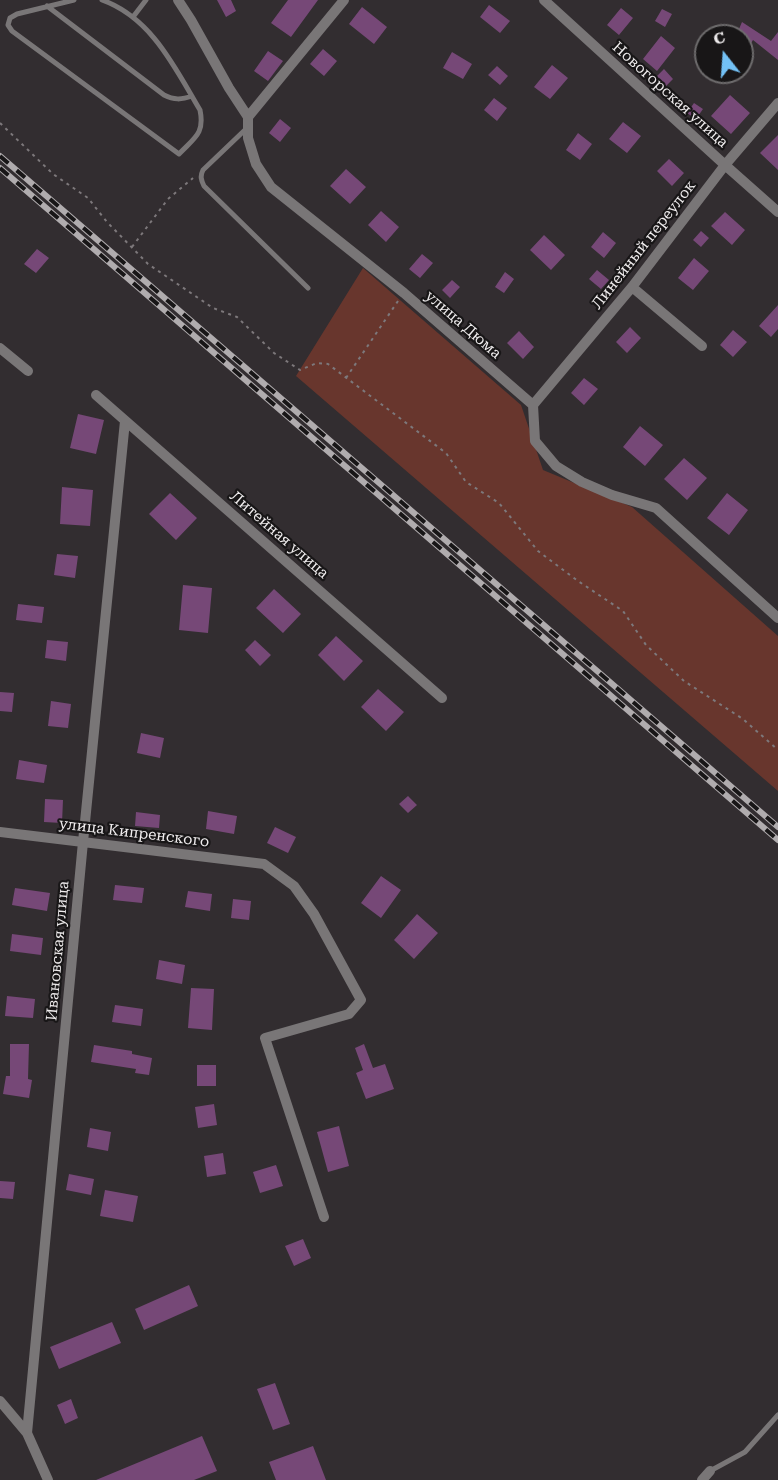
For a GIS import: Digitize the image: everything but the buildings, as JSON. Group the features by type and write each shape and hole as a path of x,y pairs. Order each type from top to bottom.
{"street":[{"name":"улица Дюма","path":"178,0 247,123 248,138 256,164 271,187 404,293 533,405"},
{"path":"247,123 344,0"},
{"name":"Новогорская улица","path":"544,0 778,212"},
{"name":"Линейный переулок","path":"533,405 632,287 725,165 778,103"},
{"path":"632,287 702,346"},
{"path":"0,348 28,371"},
{"name":"Литейная улица","path":"96,395 442,698"},
{"path":"533,405 535,441 556,466 582,482 612,495 656,508 778,618"},
{"name":"Ивановская улица","path":"48,1480 27,1433 125,421"},
{"name":"улица Кипренского","path":"0,832 264,864 294,886 314,914 361,1000 350,1014 265,1038 324,1217"},
{"path":"0,1401 27,1433"},
{"path":"702,1480 710,1471"}],"lane":[{"path":"74,0 17,14 10,18 8,25 12,31 179,153 200,132 203,122 200,110 162,47 149,31 133,17 102,0"},
{"path":"133,17 146,0"},
{"path":"48,6 164,95 173,99 192,96"},
{"path":"247,123 203,170 200,175 201,181 308,288"},
{"path":"710,1471 745,1452 778,1415"}],"path":[{"path":"0,123 53,174 88,198 107,222 148,264 213,308 237,317 274,353 300,370 317,363 328,364 446,453 466,482 499,503 538,551 623,611 646,645 684,681 743,718 778,750"},
{"path":"132,247 168,199 203,170"},
{"path":"346,378 404,293"}],"shaded area":[{"path":"363,268 521,405 543,470 632,507 778,636 778,791 296,376"}],"railway":[{"path":"0,156 778,827"},
{"path":"0,168 778,840"}]}
